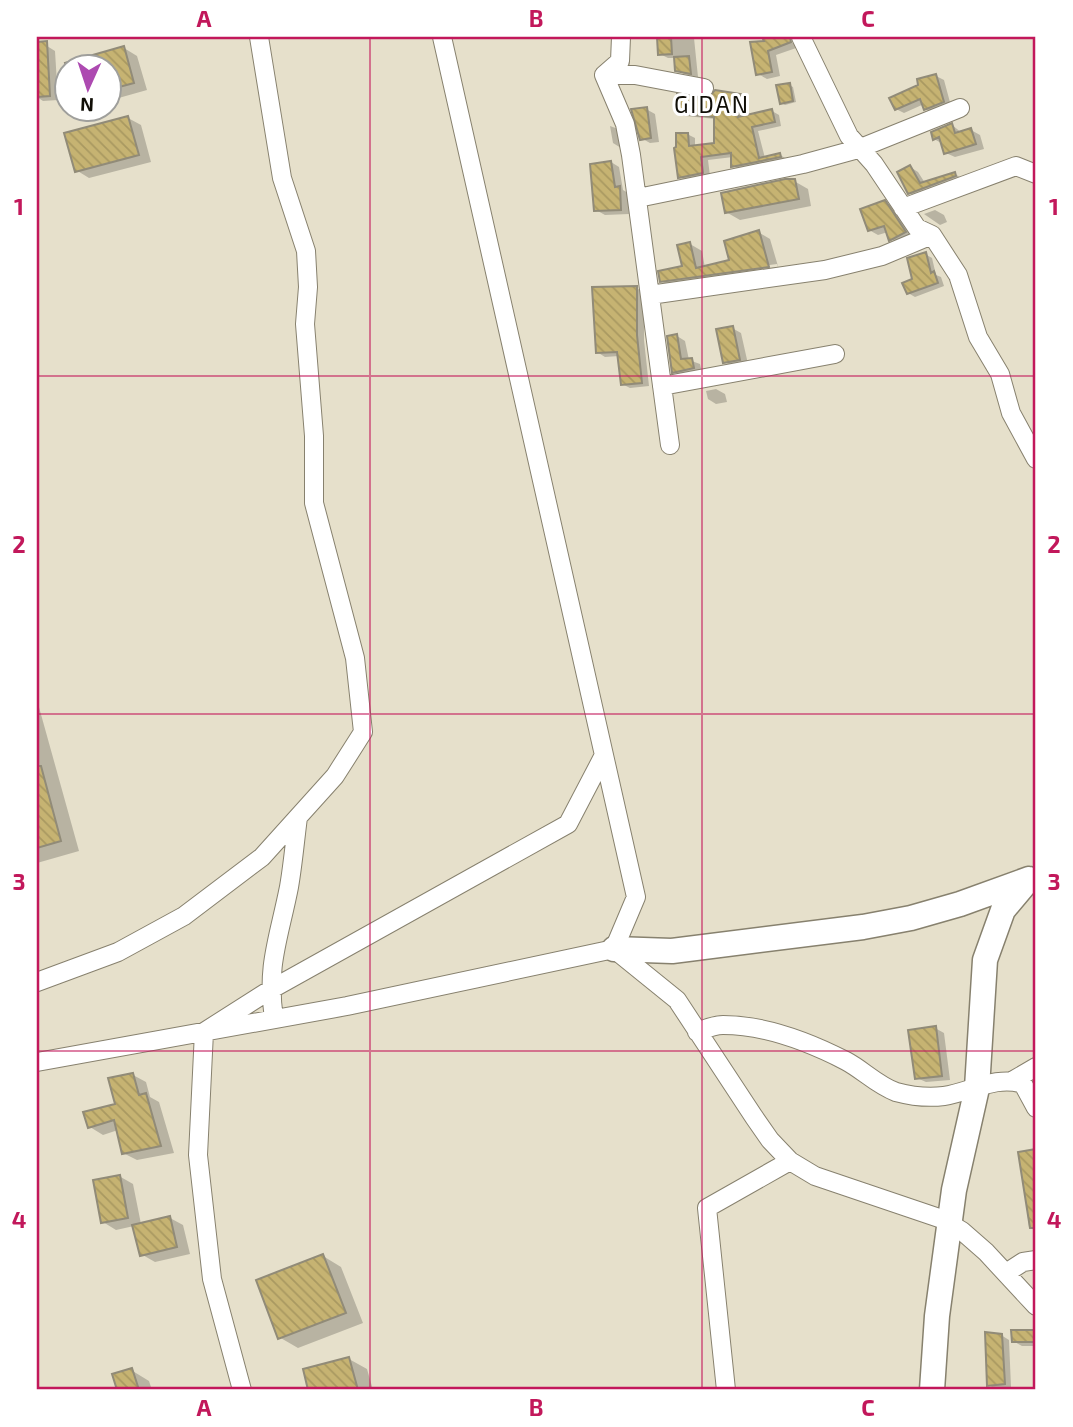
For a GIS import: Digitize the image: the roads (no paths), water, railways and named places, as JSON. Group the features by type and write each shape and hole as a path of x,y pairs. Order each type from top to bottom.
{"street":[{"path":"37,982 118,952 184,916 262,857 335,776 363,732 355,658 314,503 314,436 305,324 308,287 306,251 282,178 259,37"},
{"path":"442,37 636,897 614,949"},
{"path":"604,75 620,61 621,37"},
{"path":"801,37 841,121 858,149 874,164 917,228 932,235 958,275 978,337 1000,374 1011,413 1036,459"},
{"path":"604,75 635,75 704,88"},
{"path":"604,75 625,124 638,198 670,445"},
{"path":"638,198 803,164 858,149 960,108"},
{"path":"903,208 1016,166 1036,174"},
{"path":"649,295 825,270 882,256 932,235"},
{"path":"662,386 835,354"},
{"path":"204,1032 270,990 568,824 604,755"},
{"path":"274,1019 270,990 273,954 289,885 298,817"},
{"path":"37,1062 347,1006 614,949 672,951 863,928 960,904 1033,878"},
{"path":"932,1390 937,1317 954,1190 977,1088 985,960 1003,910 1033,878"},
{"path":"614,949 677,1000 770,1140 790,1161 815,1176 950,1224 962,1231 1036,1306"},
{"path":"697,1032 720,1024 765,1029 847,1062 895,1091 919,1096 943,1097 1012,1081 1023,1084 1036,1108"},
{"path":"204,1032 198,1155 212,1279 242,1390"},
{"path":"1012,1081 1036,1067"},
{"path":"726,1390 707,1208 790,1161"},
{"path":"1006,1273 1023,1262 1036,1259"}],"district":[{"name":"GIDAN","path":"712,105"}]}
